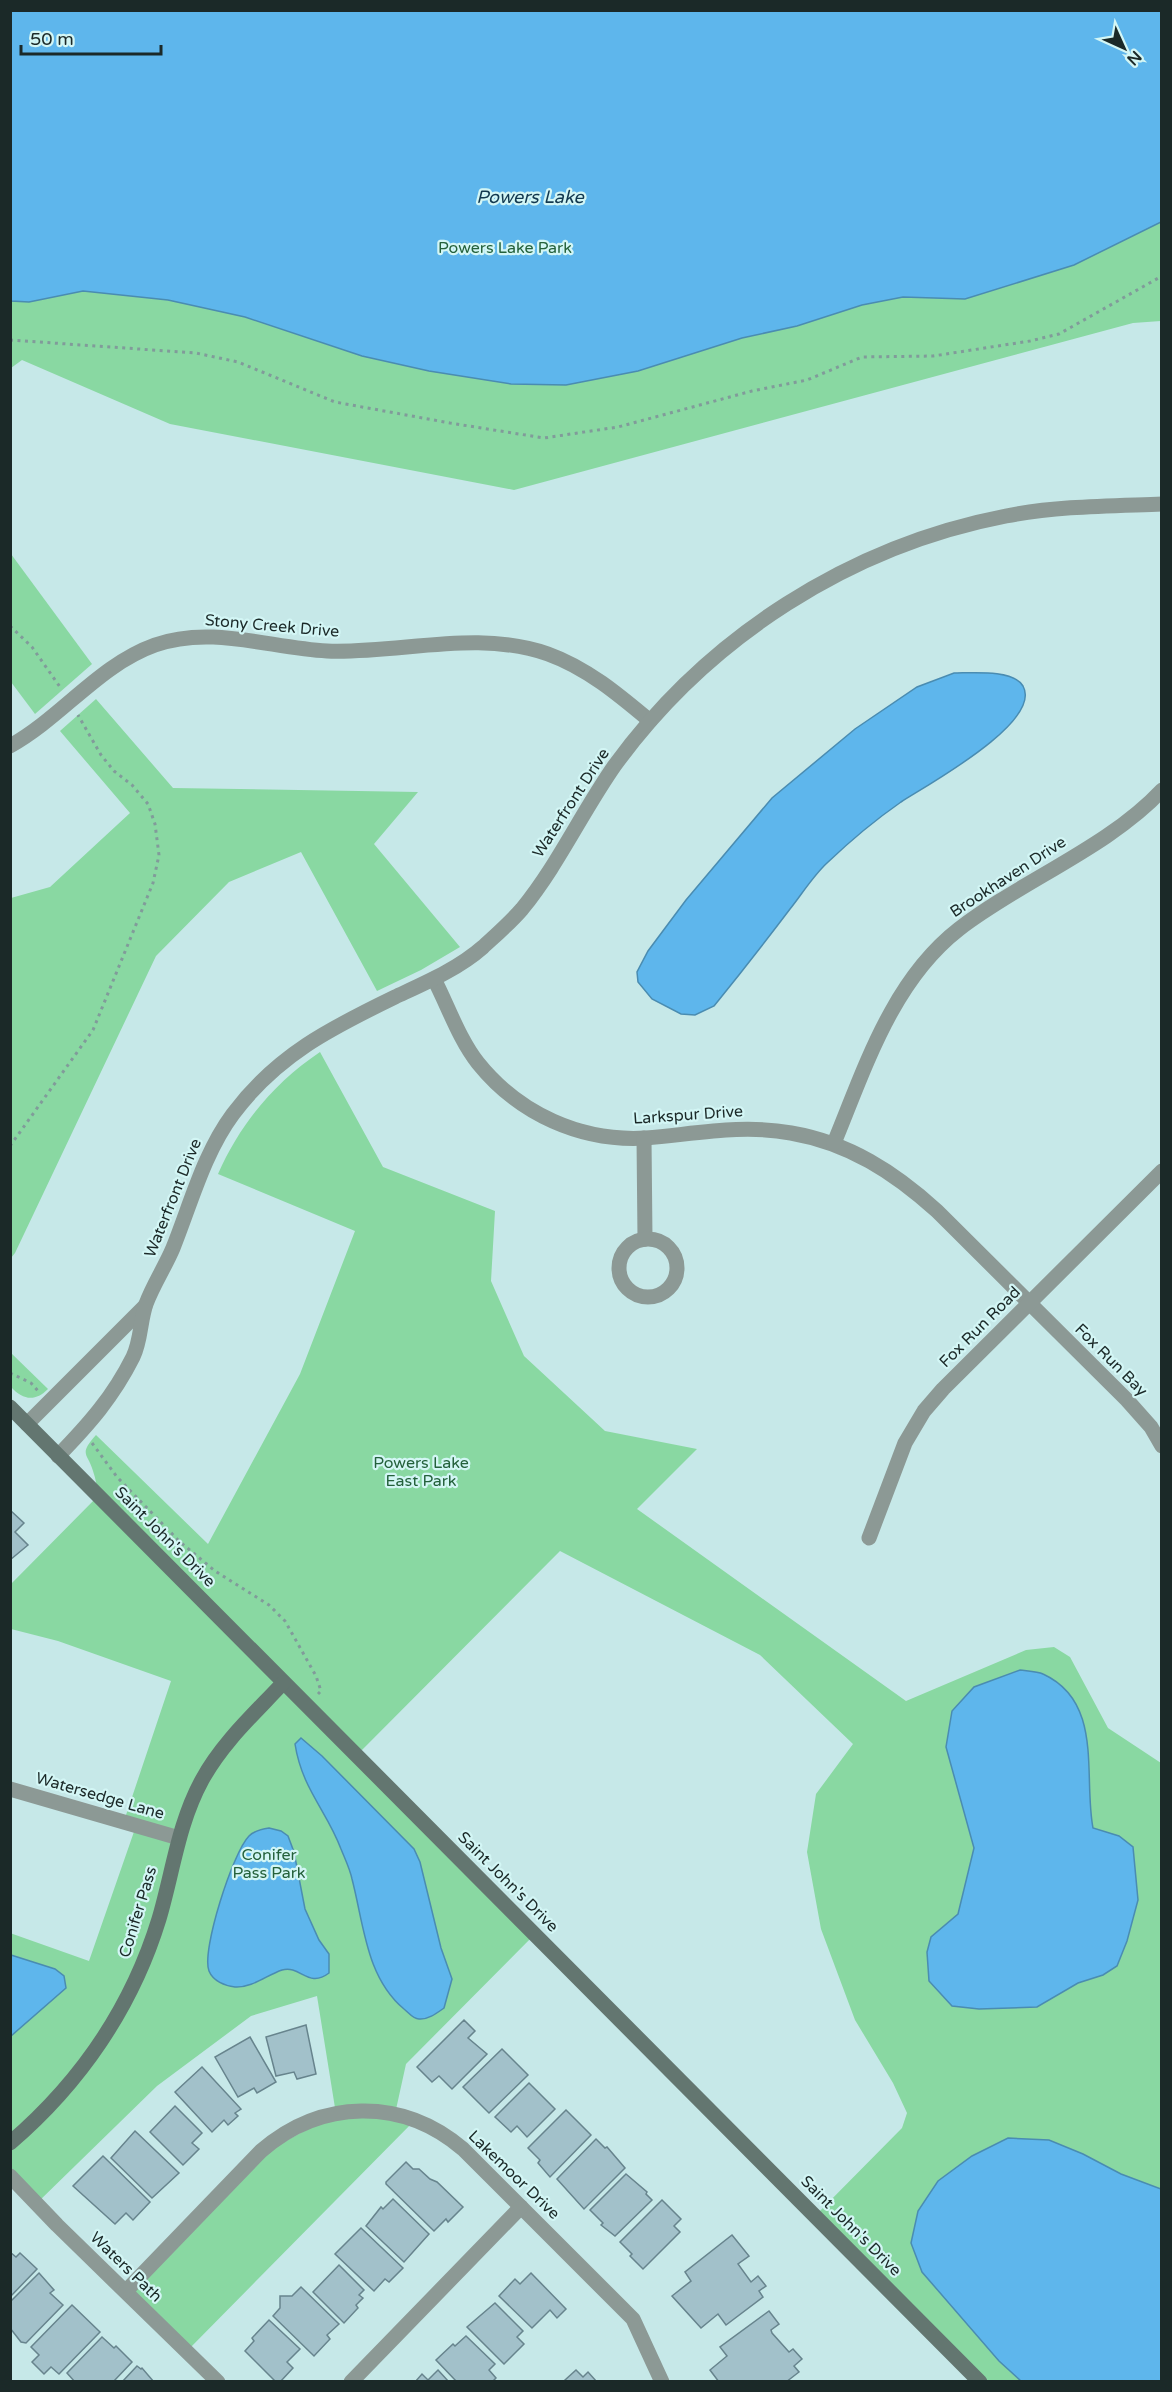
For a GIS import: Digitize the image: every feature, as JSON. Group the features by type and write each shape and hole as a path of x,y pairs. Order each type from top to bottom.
{"street":[{"name":"Waterfront Drive","path":"58,1456 95,1419 115,1390 136,1352 145,1306 172,1252 215,1142 231,1116 254,1088 281,1061 313,1039 338,1024 435,979 478,951 524,906 616,765 650,721 696,672 729,644 816,585 868,560 960,527 1008,516 1068,508 1161,504"},
{"name":"Stony Creek Drive","path":"10,746 71,703 101,676 127,658 156,645 186,638 216,636 290,648 328,651 405,649 480,642 526,648 583,670 650,721"},
{"name":"Brookhaven Drive","path":"834,1143 883,1026 905,989 929,959 957,930 1126,820 1161,790"},
{"name":"Larkspur Drive","path":"435,979 477,1063 508,1095 543,1119 578,1131 610,1137 644,1138 750,1129 790,1132 834,1143 875,1162 909,1186 1029,1303"},
{"path":"644,1138 645,1239"},
{"name":"Fox Run Road","path":"869,1538 905,1443 924,1412 942,1389 1161,1171"},
{"name":"Fox Run Bay","path":"1029,1303 1127,1400 1150,1427 1161,1446"},
{"name":"Waterfront Drive","path":"27,1424 145,1306"},
{"name":"Saint John's Drive","path":"10,1407 980,2382"},
{"name":"Conifer Pass","path":"10,2143 58,2099 112,2025 137,1976 159,1919 179,1838 189,1808 216,1756 283,1683"},
{"name":"Watersedge Lane","path":"10,1789 179,1838"},
{"name":"Lakemoor Drive","path":"126,2290 261,2151 291,2130 330,2115 359,2111 381,2112 404,2116 432,2127 463,2149 633,2319 662,2382"},
{"name":"Waters Path","path":"10,2176 218,2382"},
{"path":"351,2382 520,2207"}],"path":[{"path":"10,340 196,353 238,362 335,402 544,438 618,427 752,391 807,380 862,357 933,356 1030,341 1059,334 1161,276"},
{"path":"10,626 32,647 71,703 101,756 114,771 132,785 148,804 155,824 159,855 153,883 93,1030 10,1146"},
{"path":"10,1372 31,1383 49,1402"},
{"path":"81,1432 95,1446 133,1495 179,1541 215,1571 268,1605 285,1621 316,1676 321,1691 306,1707"}],"green space":[{"name":"Powers Lake","path":"11,11 1161,11 1161,321 1133,323 514,490 170,424 22,360 11,368"},
{"path":"11,554 92,664 35,714 11,682"},
{"path":"96,699 173,788 418,792 374,844 460,947 421,970 377,991 301,852 229,882 156,956 11,1258 11,898 50,887 130,813 60,731"},
{"path":"320,1052 383,1167 495,1211 491,1281 524,1356 605,1431 697,1449 637,1509 906,1701 1026,1650 1054,1647 1070,1657 1108,1728 1161,1763 1161,2381 980,2381 815,2216 902,2128 907,2113 893,2083 855,2020 821,1929 807,1852 816,1794 853,1744 760,1655 560,1551 356,1756 535,1934 406,2064 395,2114 415,2120 187,2351 126,2291 256,2157 336,2114 317,1996 251,2016 157,2086 36,2204 11,2176 10,1933 89,1961 136,1826 124,1821 171,1681 58,1641 11,1629 11,1584 98,1496 94,1474 86,1454 87,1447 96,1435 208,1544 300,1374 355,1231 218,1174 237,1138 260,1106 288,1077"},
{"path":"10,1352 48,1389 34,1398 29,1398 20,1395 11,1387"}],"water":[{"name":"Powers Lake","path":"11,10 1161,11 1161,222 1074,265 965,299 903,297 862,305 797,326 742,338 638,371 566,385 511,384 429,371 362,356 245,317 168,300 83,291 29,302 11,301"},
{"path":"954,673 991,673 1010,677 1023,686 1025,701 1016,717 1000,734 956,767 892,808 827,863 812,879 714,1006 695,1015 681,1014 652,999 638,982 637,972 648,951 686,900 772,798 855,729 917,687"},
{"path":"1020,1670 1043,1674 1062,1687 1075,1703 1083,1721 1087,1742 1093,1828 1119,1836 1133,1847 1138,1900 1127,1941 1117,1966 1103,1975 1078,1983 1037,2007 979,2009 952,2006 929,1981 927,1952 931,1937 958,1914 974,1848 946,1747 952,1711 974,1687"},
{"path":"301,1738 322,1756 414,1849 420,1862 441,1948 452,1979 444,2008 429,2017 417,2019 404,2009 391,1996 374,1966 349,1868 298,1760 295,1744"},
{"path":"269,1828 281,1831 288,1836 294,1852 305,1909 319,1940 329,1954 329,1973 315,1979 289,1969 282,1970 253,1983 235,1987 216,1980 209,1971 208,1960 214,1924 227,1880 242,1846 253,1833"},
{"path":"11,1955 55,1969 64,1976 66,1988 11,2036"},
{"path":"1008,2138 1049,2140 1083,2154 1121,2174 1161,2189 1161,2381 1021,2381 999,2361 922,2272 911,2243 918,2211 938,2181 972,2156"}],"building":[{"path":"10,1510 24,1523 15,1532 28,1545 10,1560"},
{"path":"464,2020 475,2031 468,2038 487,2054 452,2089 439,2076 432,2082 417,2067"},
{"path":"306,2025 316,2074 297,2079 294,2072 276,2076 266,2037"},
{"path":"250,2037 276,2082 257,2093 254,2088 238,2097 215,2057"},
{"path":"502,2049 528,2075 489,2113 463,2087"},
{"path":"202,2067 241,2109 235,2113 238,2116 228,2125 224,2120 212,2132 175,2092"},
{"path":"529,2083 555,2109 527,2137 517,2126 511,2132 495,2117"},
{"path":"175,2106 202,2133 192,2143 199,2149 183,2165 150,2132"},
{"path":"566,2110 591,2135 550,2177 538,2163 540,2160 528,2148"},
{"path":"135,2131 179,2173 152,2198 111,2158"},
{"path":"596,2139 605,2148 607,2147 625,2168 584,2209 557,2179"},
{"path":"103,2156 150,2202 133,2220 126,2213 115,2224 73,2186"},
{"path":"406,2162 413,2169 419,2169 437,2182 463,2207 448,2222 446,2219 434,2231 386,2184"},
{"path":"626,2174 647,2192 646,2194 652,2200 615,2236 601,2225 603,2223 590,2210"},
{"path":"393,2199 429,2234 404,2262 366,2226 381,2207 383,2209"},
{"path":"662,2200 681,2219 674,2226 680,2232 643,2269 620,2242"},
{"path":"361,2228 403,2268 389,2282 385,2279 374,2291 335,2254"},
{"path":"732,2235 749,2256 738,2264 751,2282 758,2276 766,2286 759,2291 763,2297 726,2325 718,2314 701,2328 672,2296 691,2281 685,2272"},
{"path":"10,2252 16,2257 20,2253 37,2269 11,2296"},
{"path":"339,2265 364,2290 359,2295 363,2298 356,2305 358,2308 344,2323 313,2292"},
{"path":"39,2273 54,2290 50,2293 63,2305 26,2343 21,2342 10,2328 10,2302"},
{"path":"531,2273 566,2309 557,2318 550,2310 532,2328 499,2296 515,2279 520,2284"},
{"path":"301,2287 339,2324 327,2335 330,2339 314,2356 273,2316 280,2308 280,2296 292,2296"},
{"path":"495,2303 523,2331 517,2337 524,2344 504,2364 467,2327"},
{"path":"72,2305 100,2332 59,2374 51,2367 44,2374 32,2362 39,2355 31,2347"},
{"path":"769,2311 779,2324 771,2330 772,2333 789,2352 793,2349 802,2359 794,2366 799,2372 786,2382 719,2382 710,2370 727,2356 720,2347"},
{"path":"269,2320 300,2349 287,2362 293,2368 280,2382 276,2382 245,2351 254,2341 252,2338"},
{"path":"466,2336 495,2364 489,2370 496,2378 492,2382 457,2382 436,2360 453,2344 455,2346"},
{"path":"102,2337 114,2348 116,2346 132,2362 113,2382 75,2382 67,2373"},
{"path":"137,2366 142,2368 154,2382 122,2382"},
{"path":"438,2370 449,2382 415,2382 422,2374 428,2380"},
{"path":"576,2370 583,2377 588,2372 597,2382 567,2382 565,2380"}],"park label":[{"name":"Powers Lake Park","path":"505,248"},
{"name":"Powers Lake East Park","path":"421,1472"},
{"name":"Conifer Pass Park","path":"269,1864"}]}
